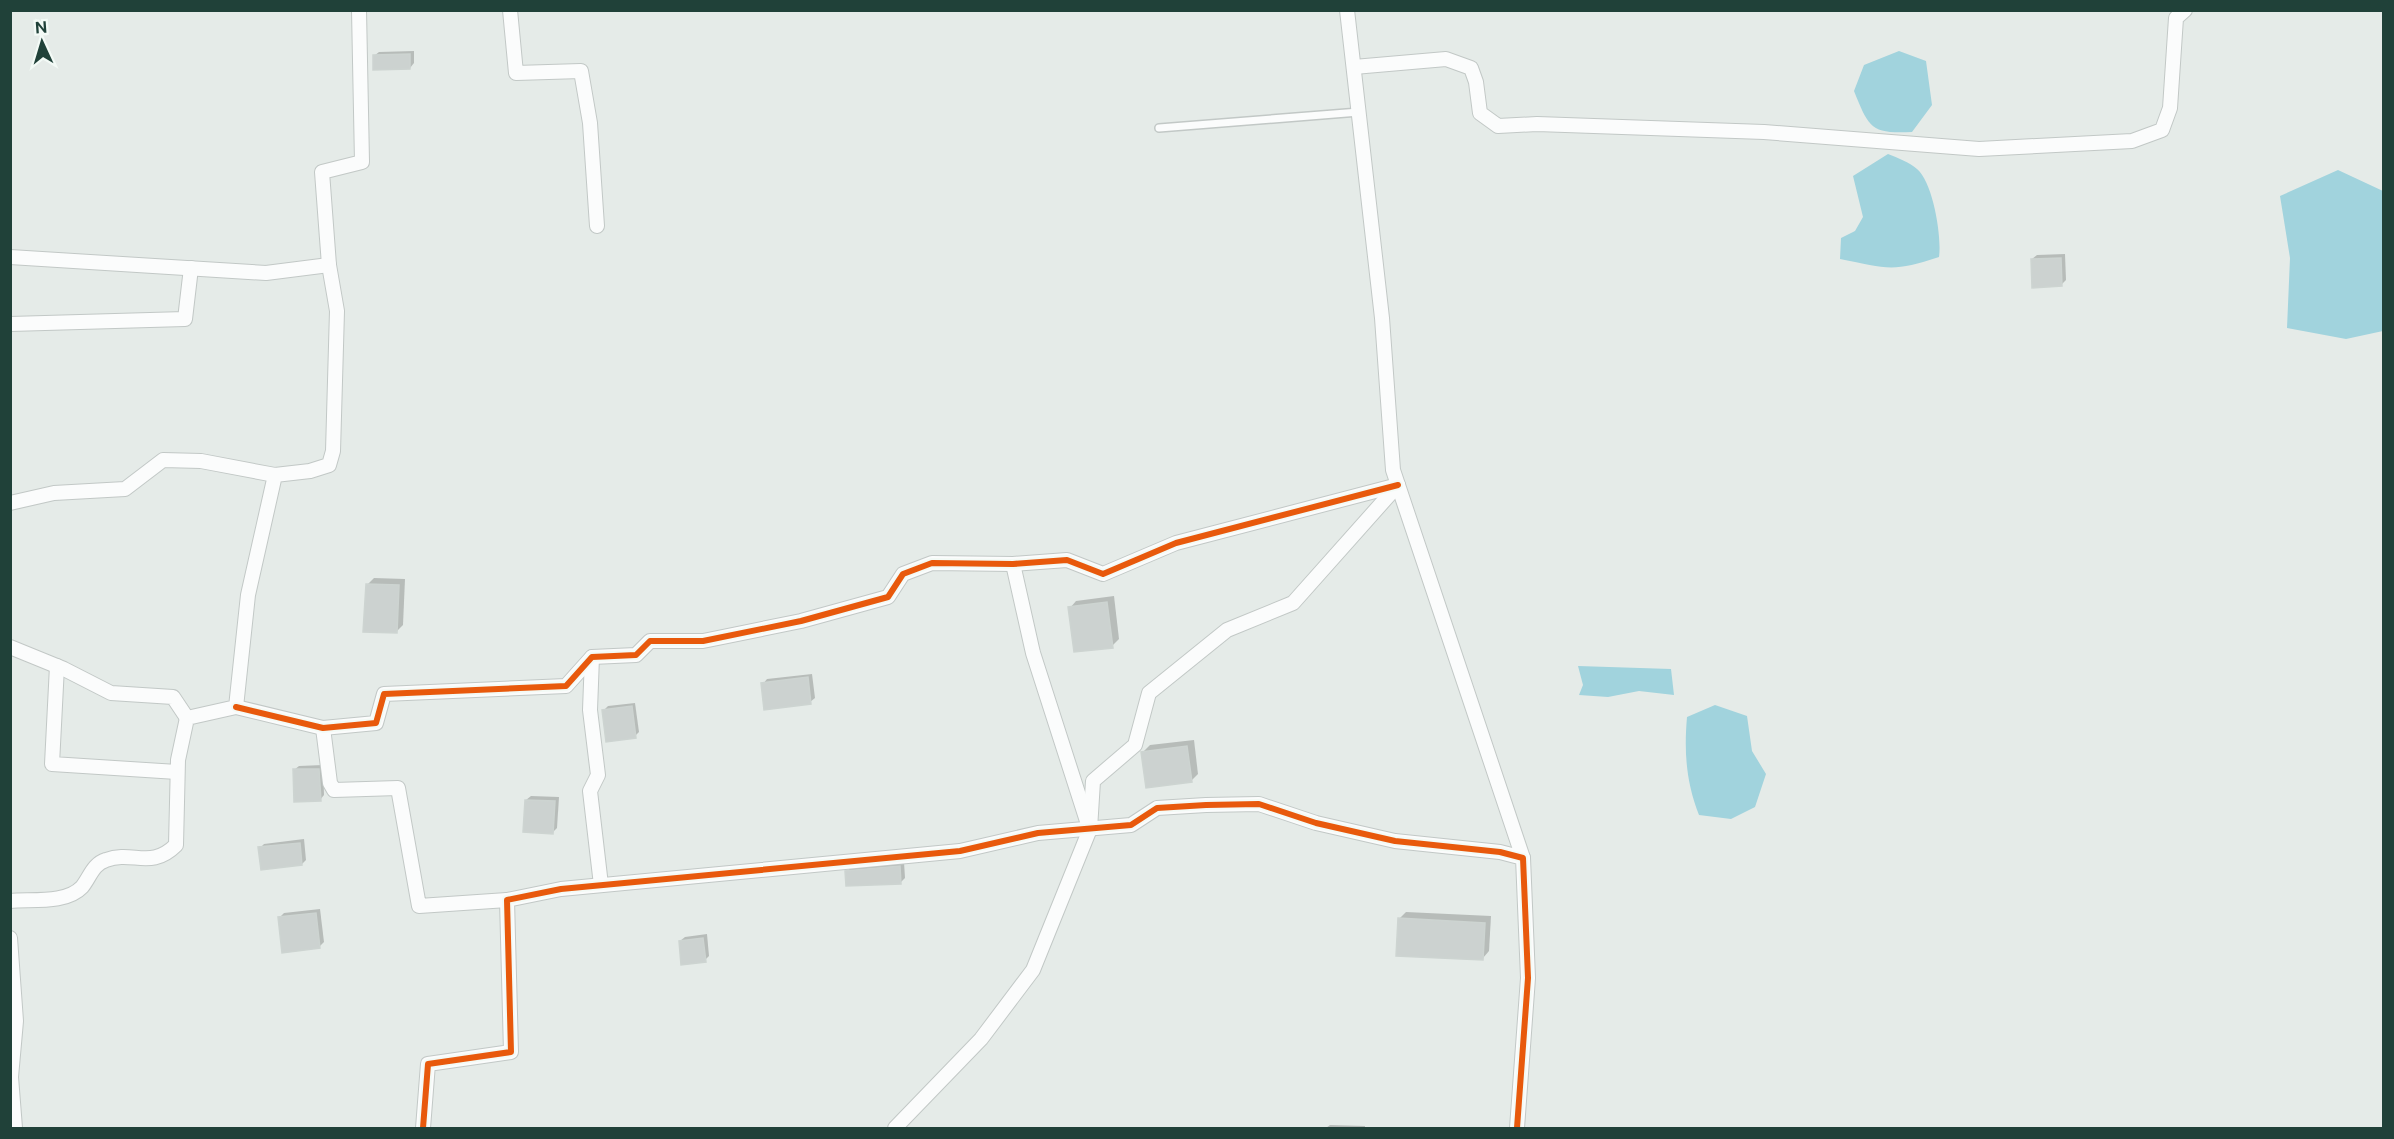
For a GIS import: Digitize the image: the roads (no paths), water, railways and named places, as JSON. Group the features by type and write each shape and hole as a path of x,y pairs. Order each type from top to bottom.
{"street":[{"path":"10,503 54,493 124,489 163,460 201,461 275,475 310,471 329,465 333,451 337,311 329,265 322,172 362,162 359,10"},
{"path":"510,10 516,73 581,71 590,123 597,226"},
{"path":"1347,10 1383,318 1393,470 1523,858 1528,978 1517,1128"},
{"path":"1354,67 1446,59 1471,68 1476,82 1480,113 1498,126 1537,124 1764,132 1979,148 2132,141 2162,130 2170,108 2176,18 2185,10"},
{"path":"10,257 266,273 329,265"},
{"path":"10,324 185,319 191,268"},
{"path":"236,707 248,596 275,475"},
{"path":"187,718 236,707 323,728 376,723 384,694 566,686 592,657 636,655 650,641 703,641 801,621 888,597 903,574 932,563 1013,564 1067,560 1102,574 1176,543 1398,485"},
{"path":"895,1128 981,1039 1033,970 1090,829 1093,781 1135,746 1149,693 1227,630 1293,603 1398,485"},
{"path":"1013,564 1033,653 1090,829"},
{"path":"10,647 57,666 111,693 173,697 187,718 177,772 176,846 168,854 156,859 108,859 97,864 81,888 66,897 10,901"},
{"path":"592,657 590,710 598,775 590,791 601,885"},
{"path":"57,666 52,764 177,772"},
{"path":"323,728 330,783 334,790 398,788 419,906 507,900 561,889 960,851 1038,833 1131,825 1157,808 1259,804 1316,823 1395,841 1500,852 1523,858"},
{"path":"423,1128 428,1064 511,1052 507,900"},
{"path":"10,938 16,1020 11,1077 15,1128"}],"lane":[{"path":"1159,128 1359,112"}],"water":[{"path":"1899,51 1926,61 1932,105 1912,132 1888,132 1873,126 1868,121 1854,91 1864,65"},
{"path":"1888,154 1917,169 1928,185 1938,224 1939,257 1899,267 1868,265 1840,259 1841,238 1855,231 1863,217 1853,176"},
{"path":"2338,170 2383,191 2383,331 2346,339 2287,328 2290,258 2280,196"},
{"path":"1578,666 1671,669 1674,695 1639,691 1608,697 1579,695 1583,685"},
{"path":"1715,705 1747,716 1752,751 1766,774 1755,807 1731,819 1699,815 1691,791 1687,767 1687,717"}]}
